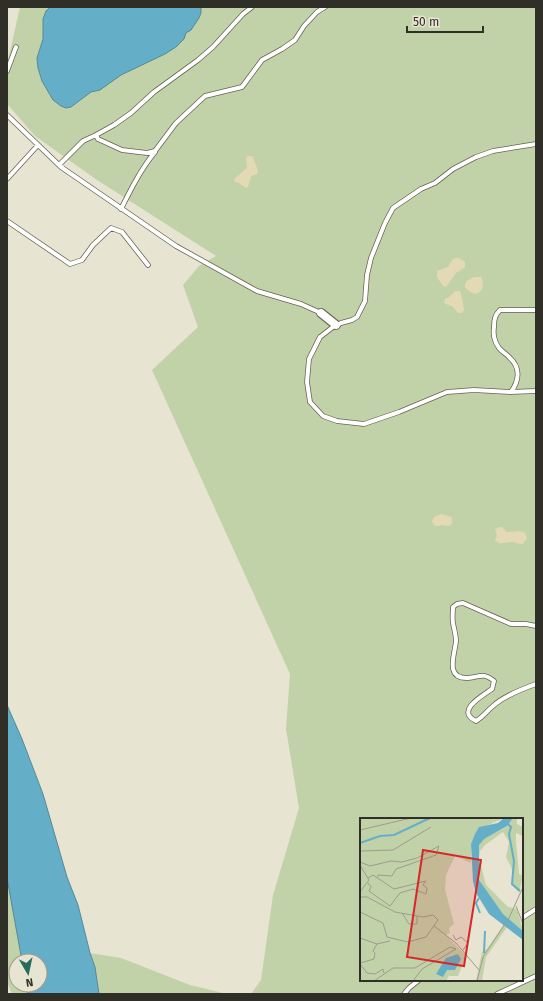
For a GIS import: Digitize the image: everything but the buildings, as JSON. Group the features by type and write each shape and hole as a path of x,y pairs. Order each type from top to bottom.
{"street":[{"path":"321,313 336,325"}],"lane":[{"path":"59,165 83,141 114,125 131,113 154,92 198,60 213,47 243,14 252,7"},
{"path":"121,209 140,174 176,123 205,96 242,87 262,60 295,40 304,26 317,12 325,7"},
{"path":"7,71 16,47"},
{"path":"7,115 59,165 176,246 257,291 301,304 321,313"},
{"path":"96,135 98,139 122,150 147,153 155,151"},
{"path":"536,144 493,151 476,156 453,169 435,183 421,189 393,208 385,223 371,258 367,275 365,301 357,317 336,325 320,337 309,359 307,382 310,402 323,416 337,421 364,424 399,412 447,392 474,390 512,392 536,391"},
{"path":"7,179 38,145"},
{"path":"7,221 70,264 82,260 92,245 111,228 122,232 148,265"},
{"path":"512,392 518,381 518,373 511,358 499,349 496,344 494,333 496,314 500,310 536,310"},
{"path":"536,626 511,624 463,603 457,604 453,607 452,621 456,641 452,664 454,672 460,676 468,678 482,675 489,676 494,681 492,689 476,700 469,708 471,718 476,721 493,705 536,684"},
{"path":"523,917 536,909"},
{"path":"497,994 536,976"},
{"path":"404,994 418,981"}],"green space":[{"path":"20,7 536,7 536,994 251,994 261,980 273,895 299,808 286,729 290,674 152,370 198,327 183,285 199,266 216,256 97,180 35,136 7,104 7,65"},
{"path":"7,878 21,953 8,953 8,984"},
{"path":"90,953 121,958 190,985 227,994 99,994 95,967"},
{"path":"12,993 28,994 12,994"}],"sand":[{"path":"247,156 253,157 258,171 257,174 251,176 248,187 246,188 234,180 247,167"},
{"path":"459,258 465,262 465,267 456,273 446,287 443,286 437,277 437,271 448,267 453,259"},
{"path":"474,277 481,277 483,282 482,289 478,293 471,292 465,287 467,281"},
{"path":"455,291 460,291 461,293 464,310 461,313 458,313 452,306 444,303 445,298 448,298"},
{"path":"441,514 452,517 452,524 449,526 434,525 432,521 434,517"},
{"path":"500,527 507,532 520,531 525,533 527,538 522,544 511,542 499,543 495,540 497,535 495,529"}],"water":[{"path":"50,7 201,7 201,13 191,30 186,33 184,39 176,47 165,54 121,75 100,90 91,92 71,107 66,108 53,100 42,81 38,68 37,58 43,39 43,19 46,11"},
{"path":"7,705 43,794 67,877 78,905 95,967 99,994 28,994 48,993 48,953 21,953 7,878"}]}
